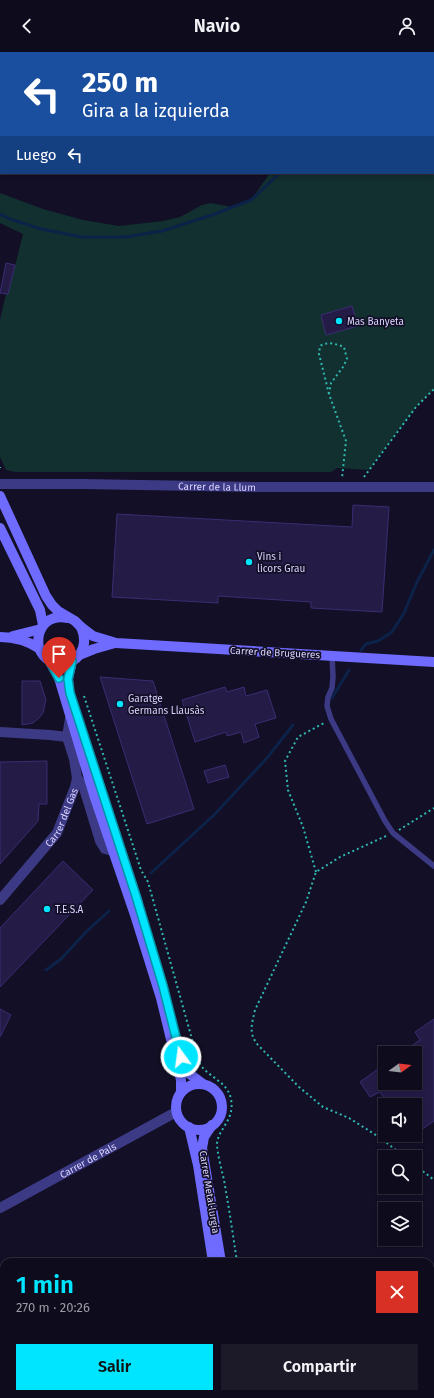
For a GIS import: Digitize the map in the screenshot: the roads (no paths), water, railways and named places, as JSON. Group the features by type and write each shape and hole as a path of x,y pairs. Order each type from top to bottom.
{"main road":[{"path":"0,496 46,596 52,605 93,636 116,643"},
{"path":"0,528 34,601 40,610 42,627 38,636 40,649 43,655 49,660 59,678 95,798 136,918 161,998 181,1080 180,1092 176,1102 176,1112 181,1121 188,1127 200,1129 212,1125 217,1120 220,1115 221,1102 214,1090 187,1072 181,1057 163,986 138,904 70,693 68,679 76,658 84,644 84,635 81,627"},
{"path":"5,637 42,627 54,618 68,618"},
{"path":"5,637 30,642 40,649"},
{"path":"49,660 58,663 68,663 94,649 116,643"},
{"name":"Carrer de Brugueres","path":"116,643 434,662"},
{"path":"180,1092 189,1086 203,1084"},
{"name":"Carrer Metal·lurgia","path":"212,1125 204,1137 202,1148 220,1258"},
{"name":"Carrer Metal·lurgia","path":"188,1127 198,1165 213,1258"}],"street":[{"name":"Carrer de la Llum","path":"0,484 258,487 433,487"},
{"name":"Carrer del Gas","path":"0,900 57,833 75,787 77,778 74,760 67,737 70,718"},
{"path":"0,732 67,737"},
{"path":"77,778 82,785 100,841 105,849 113,851"},
{"name":"Carrer de Pals","path":"0,1208 176,1112"}],"lane":[{"path":"332,655 332,688 328,697 327,706 331,719 385,821 393,833 434,866"}],"waterway":[{"path":"0,214 10,219 41,229 82,237 125,237 162,231 212,215 251,200 279,174"},
{"path":"361,650 366,644 378,641 392,632 404,613 417,582 434,550"},
{"path":"332,698 349,670"},
{"path":"151,873 214,815 267,758 293,725"},
{"path":"46,970 61,959 87,931 109,911"}],"place":[{"name":"Mas Banyeta","path":"339,321"},
{"name":"Vins i licors Grau","path":"249,562"},
{"name":"Garatge Germans Llausàs","path":"120,704"},
{"name":"T.E.S.A","path":"47,909"}]}
